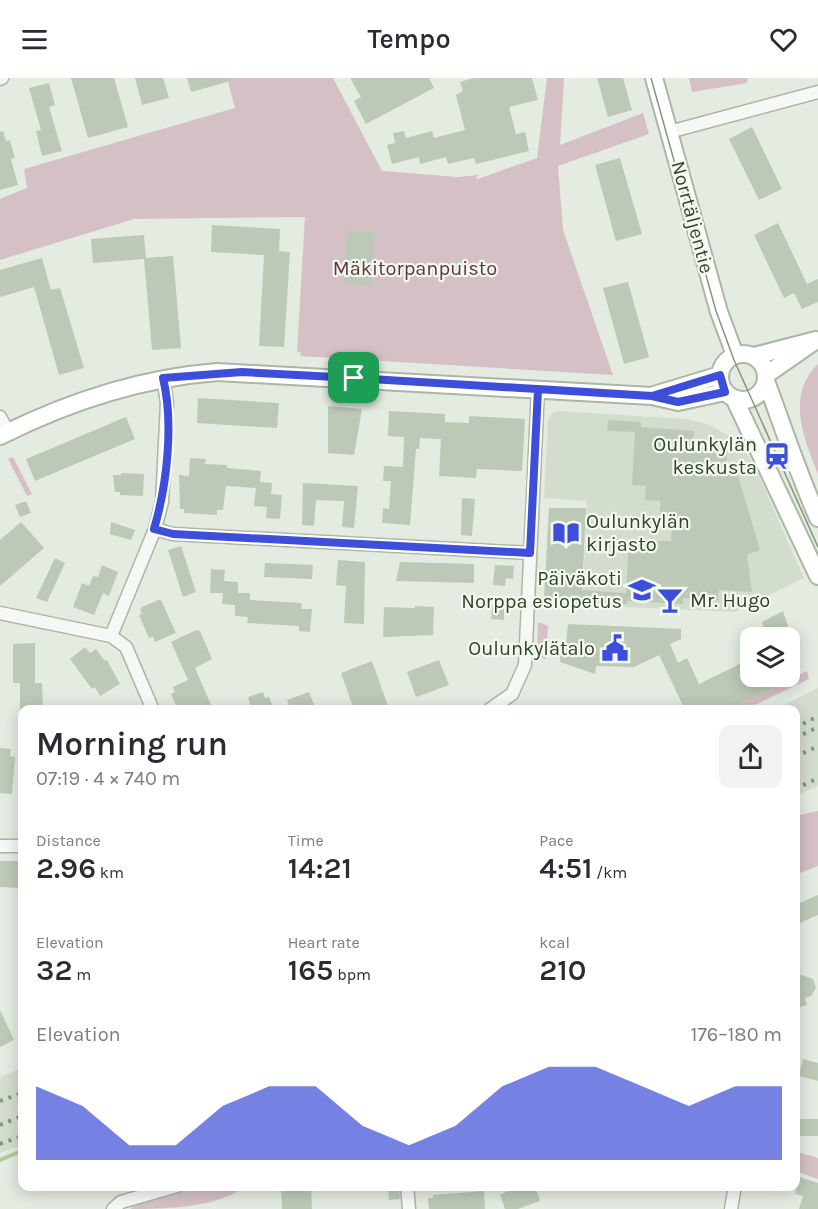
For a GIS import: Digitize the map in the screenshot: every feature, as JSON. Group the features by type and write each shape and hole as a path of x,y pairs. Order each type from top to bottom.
{"street":[{"name":"Norrtäljentie","path":"654,78 719,312 735,355"},
{"path":"669,132 818,92"},
{"path":"817,339 754,356 735,355 726,361 726,388 818,576"},
{"path":"0,417 4,434 66,407 163,378 242,372 652,396 726,388 754,397 766,378 817,339"},
{"path":"754,356 762,364 786,431 795,468 818,518"},
{"path":"111,636 154,529 165,483 167,403 163,378"},
{"path":"496,705 512,694 523,671 538,389"},
{"path":"154,529 173,534 530,553"},
{"path":"0,613 111,636 126,647 151,705"},
{"path":"0,846 18,846"},
{"path":"117,1206 162,1191"},
{"path":"407,1191 409,1209"},
{"path":"731,1209 734,1191"}],"shaded area":[{"path":"553,412 685,419 707,424 726,434 743,449 753,463 804,578 735,612 582,605 587,501 544,498 548,420"},
{"path":"818,688 818,786 800,794 800,705 783,705"},
{"path":"18,1070 18,1146 0,1153 0,1077"}],"green space":[{"name":"Mäkitorpanpuisto","path":"227,78 333,78 382,171 458,177 479,175 475,178 478,179 537,158 547,78 564,78 560,145 643,113 649,134 558,166 563,230 613,375 300,356 301,352 297,352 305,217 134,219 0,260 0,199 27,188 24,169 235,108"},
{"path":"689,78 748,78 747,83 692,92"},
{"path":"818,364 818,474 803,431 800,403 802,389 808,376"},
{"path":"13,457 32,494 27,496 8,459"},
{"path":"538,622 548,626 546,659 537,657"},
{"path":"807,671 809,679 800,683 800,674"},
{"path":"775,687 792,687 754,705 738,705"},
{"path":"818,811 818,866 800,873 800,815"},
{"path":"800,1153 818,1158 818,1179 800,1173"},
{"path":"177,1191 237,1191 212,1201 171,1208 131,1209 134,1202"}],"building":[{"path":"71,78 114,78 128,127 88,138"},
{"path":"135,78 163,78 169,98 142,105"},
{"path":"187,78 231,78 231,81 191,92"},
{"path":"350,78 429,78 434,88 366,124 354,101 361,97"},
{"path":"474,78 532,78 538,100 509,107 516,134 525,132 529,151 476,164 474,158 448,164 446,157 420,164 419,157 392,164 387,145 395,143 393,133 404,131 406,138 432,131 434,138 465,130 456,95 463,91 460,82"},
{"path":"597,78 623,78 632,110 608,117"},
{"path":"49,83 55,105 49,107 62,151 42,156 36,131 41,130 29,88"},
{"path":"752,127 782,189 759,200 729,139"},
{"path":"3,131 6,141 10,140 15,158 11,159 18,185 0,190 0,132"},
{"path":"620,158 642,234 616,241 595,165"},
{"path":"778,223 807,284 818,279 818,302 802,309 794,293 784,298 754,235"},
{"path":"212,225 280,229 279,251 290,252 284,347 259,346 264,255 211,252"},
{"path":"347,231 375,232 372,285 344,284"},
{"path":"144,235 146,258 173,256 181,348 152,350 144,259 93,263 91,239"},
{"path":"42,258 51,290 60,288 84,368 59,375 34,287 0,297 0,270"},
{"path":"628,282 649,357 624,364 603,288"},
{"path":"198,398 279,403 277,428 197,423"},
{"path":"328,406 362,409 354,455 328,453"},
{"path":"389,411 445,414 445,422 469,423 469,416 525,419 522,471 477,469 476,478 439,476 441,439 420,438 419,449 416,449 410,525 382,523 383,508 389,509 391,481 383,481 384,466 403,467 404,437 388,436"},
{"path":"126,417 135,439 35,481 26,459"},
{"path":"608,420 641,422 641,427 694,431 693,446 727,451 726,464 736,469 760,550 747,555 752,592 719,590 718,601 683,598 683,604 582,601 582,604 544,599 549,508 586,508 582,590 626,593 629,541 671,541 672,517 660,515 660,501 645,500 646,486 632,485 635,432 607,431"},
{"path":"190,458 206,459 205,464 261,471 260,482 272,483 271,494 282,495 280,519 266,518 267,507 254,506 256,488 226,486 223,510 217,510 217,515 184,513 184,509 180,509 179,475 189,476"},
{"path":"121,473 144,474 143,496 120,495 120,492 115,492 113,475 121,475"},
{"path":"303,483 358,486 354,528 342,527 344,501 316,500 314,526 302,525"},
{"path":"462,498 475,499 472,536 461,535"},
{"path":"26,501 31,513 20,517 15,505"},
{"path":"21,522 44,548 0,586 0,540"},
{"path":"111,522 135,530 131,540 110,534"},
{"path":"181,546 196,592 183,597 168,550"},
{"path":"55,558 65,563 47,602 36,598"},
{"path":"338,560 365,562 364,624 344,623 346,586 336,585"},
{"path":"400,562 474,564 474,583 396,581"},
{"path":"265,563 313,565 312,579 264,577"},
{"path":"102,565 118,572 109,596 103,593 94,615 73,607 82,583 89,586 93,576 98,577"},
{"path":"495,565 514,566 513,579 506,578 505,586 493,585"},
{"path":"211,569 225,570 224,581 238,582 238,593 250,593 250,600 302,603 301,609 312,609 310,632 299,631 299,626 247,623 248,617 235,616 235,605 222,604 223,593 210,593"},
{"path":"161,600 176,633 155,642 153,636 149,638 139,615 142,614 140,608"},
{"path":"415,606 434,607 433,635 383,637 384,607 415,608"},
{"path":"492,606 504,606 504,620 491,619"},
{"path":"783,611 788,627 764,627 762,622"},
{"path":"568,624 681,629 681,639 670,644 678,663 687,658 699,684 740,664 740,687 775,687 738,705 683,705 659,655 634,667 596,666 595,674 560,662 561,644 566,644"},
{"path":"196,630 200,631 212,659 195,668 211,705 176,705 171,694 175,692 173,687 188,680 171,642"},
{"path":"35,643 35,683 42,683 43,705 20,705 20,683 13,683 13,644"},
{"path":"85,647 90,653 96,649 105,661 107,660 120,684 100,696 95,687 92,689 70,659"},
{"path":"439,660 449,685 416,697 407,672"},
{"path":"372,661 388,705 352,705 341,673"},
{"path":"263,692 265,698 269,697 272,705 250,705 248,697"},
{"path":"309,692 314,705 289,705 287,700"},
{"path":"0,748 11,749 10,756 15,757 12,794 0,793"},
{"path":"0,861 18,861 18,888 0,887"},
{"path":"818,895 818,915 800,923 800,903"},
{"path":"800,974 813,979 816,988 811,996 805,998 807,1005 800,1007"},
{"path":"0,1010 14,1040 0,1047"},
{"path":"803,1059 818,1063 818,1081 800,1076"},
{"path":"800,1119 818,1119 818,1136 800,1136"},
{"path":"800,1177 818,1183 818,1209 799,1209 803,1196 795,1194 796,1191 800,1191"},
{"path":"281,1191 311,1191 312,1209 282,1209"},
{"path":"388,1191 399,1191 400,1199 389,1200"},
{"path":"484,1191 485,1209 429,1209 428,1198 433,1198 433,1195"},
{"path":"508,1191 537,1191 540,1201 518,1209 505,1209 500,1195"}],"waterway":[{"path":"0,1160 18,1153"}],"tram line":[{"path":"651,78 716,311 734,360 818,547"}],"railway":[{"path":"800,725 818,716"},
{"path":"800,736 818,727"},
{"path":"800,755 818,746"},
{"path":"800,787 818,778"},
{"path":"0,1101 18,1094"},
{"path":"0,1125 18,1118"},
{"path":"0,1144 18,1137"}],"place":[{"name":"Oulunkylän keskusta","path":"777,456"},
{"name":"Oulunkylän kirjasto","path":"566,533"},
{"name":"Päiväkoti Norppa esiopetus","path":"642,590"},
{"name":"Mr. Hugo","path":"670,600"},
{"name":"Oulunkylätalo","path":"615,648"}],"route":[{"path":"354,378 242,372 217,372 163,378 167,394 165,483 154,529 173,534 530,553 538,389 652,396 678,402 725,392 720,375 652,396 580,392 538,389 509,388 354,378"}]}
